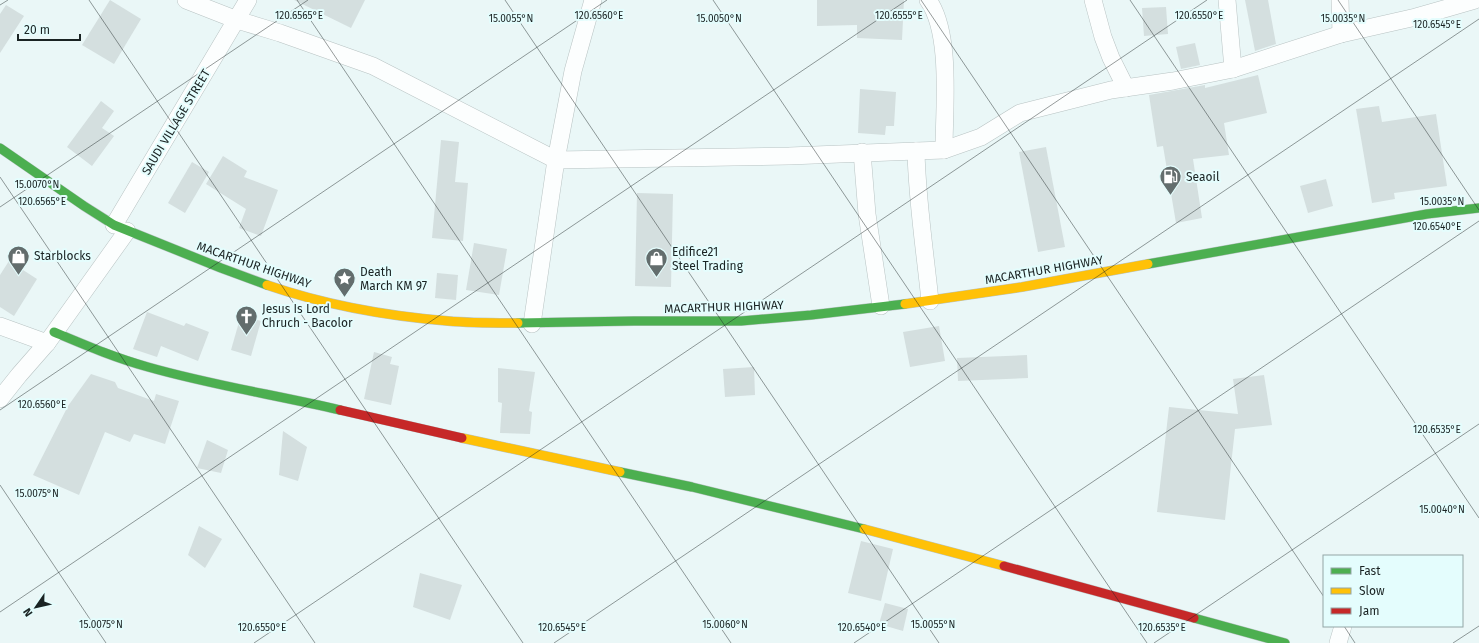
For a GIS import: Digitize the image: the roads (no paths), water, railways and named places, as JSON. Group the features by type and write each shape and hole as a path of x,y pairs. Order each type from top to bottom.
{"main road":[{"name":"MACARTHUR HIGHWAY","path":"0,148 84,206 120,228 220,268 282,290 354,309 448,321 532,324 634,321 741,321 811,315 930,301 1022,287 1404,218 1479,208"},
{"path":"50,337 146,367 214,384 692,487 878,532 1285,643"}],"street":[{"path":"186,0 237,20 280,33 374,66 556,160 789,156 944,150 981,137 1020,113 1111,90 1173,81 1233,69 1341,34 1416,17 1453,3 1476,0"},
{"name":"SAUDI VILLAGE STREET","path":"0,399 50,337 120,228 248,0"},
{"path":"532,324 556,160 573,71 592,0"},
{"path":"928,0 934,8 943,42 944,150"},
{"path":"1093,0 1103,37 1111,58 1126,88"},
{"path":"1227,0 1233,69"},
{"path":"1340,0 1341,34"},
{"path":"916,151 916,177 930,301"},
{"path":"862,152 867,214 881,306"},
{"path":"0,326 50,337"},
{"path":"1338,643 1343,627"}],"place":[{"name":"Seaoil","path":"1171,196"},
{"name":"Starblocks","path":"18,276"},
{"name":"Edifice21 Steel Trading","path":"656,278"},
{"name":"Death March KM 97","path":"344,298"},
{"name":"Jesus Is Lord Chruch - Bacolor","path":"246,336"}]}
